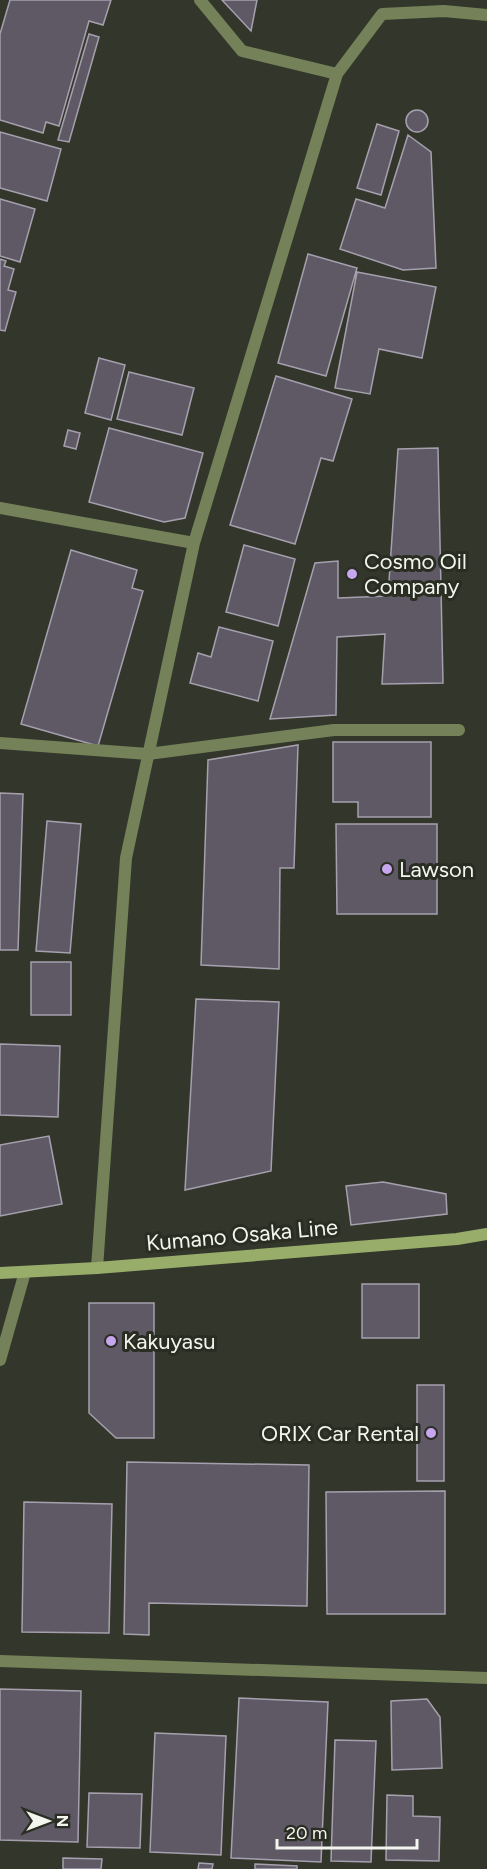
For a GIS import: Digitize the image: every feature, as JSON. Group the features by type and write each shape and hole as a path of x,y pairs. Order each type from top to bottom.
{"main road":[{"name":"Kumano Osaka Line","path":"0,1273 97,1268 458,1239 487,1234"}],"street":[{"path":"200,0 242,51 337,74"},
{"path":"97,1268 126,858 194,543 337,74 381,14 444,10 487,15"},
{"path":"0,508 194,543"},
{"path":"0,744 148,754 334,730 459,730"},
{"path":"0,1360 25,1272"},
{"path":"0,1661 487,1678"}],"building":[{"path":"10,0 111,0 103,25 89,21 59,126 46,122 43,133 0,120 0,34"},
{"path":"222,0 257,0 251,31"},
{"path":"89,34 99,37 69,142 58,140"},
{"path":"417,110 425,113 428,121 425,129 417,132 409,129 406,121 409,113"},
{"path":"377,124 399,131 381,195 357,188"},
{"path":"0,132 61,149 47,201 0,188"},
{"path":"408,135 431,152 436,268 403,270 340,249 356,199 385,208"},
{"path":"0,199 35,209 20,262 0,256"},
{"path":"308,254 357,268 326,376 278,363"},
{"path":"0,259 6,261 4,266 14,269 8,290 16,292 5,331 0,330"},
{"path":"357,272 436,287 422,358 379,349 370,394 335,388"},
{"path":"99,358 125,365 111,420 85,413"},
{"path":"129,372 194,388 182,435 117,419"},
{"path":"276,376 352,399 333,461 321,458 295,544 230,525"},
{"path":"109,428 203,453 185,518 164,522 89,502"},
{"path":"68,430 80,433 76,449 64,446"},
{"path":"438,448 443,683 382,684 385,634 337,637 336,715 270,719 315,563 338,561 338,598 388,596 398,449"},
{"path":"244,545 295,559 278,626 226,612"},
{"path":"71,550 137,570 132,588 143,591 98,746 21,724"},
{"path":"219,627 273,641 258,701 190,683 198,653 211,657"},
{"path":"333,742 431,742 431,817 358,817 358,802 333,802"},
{"path":"298,745 294,868 280,868 279,969 201,965 208,760"},
{"path":"0,793 23,794 18,950 0,950"},
{"path":"47,821 81,824 70,953 36,951"},
{"name":"Lawson","path":"336,824 437,824 437,914 337,914"},
{"path":"31,962 71,962 71,1015 31,1015"},
{"path":"196,999 279,1002 271,1171 185,1190"},
{"path":"0,1044 60,1046 58,1117 0,1115"},
{"path":"49,1136 62,1204 0,1216 0,1145"},
{"path":"383,1182 446,1194 447,1214 351,1225 346,1186"},
{"path":"362,1284 419,1284 419,1338 362,1338"},
{"path":"89,1303 154,1303 154,1438 116,1438 89,1413"},
{"name":"ORIX Car Rental","path":"417,1385 444,1385 444,1481 417,1481"},
{"path":"127,1462 309,1465 307,1606 149,1603 149,1635 124,1634"},
{"path":"445,1491 445,1614 327,1614 326,1492"},
{"path":"24,1502 112,1504 109,1633 22,1632"},
{"path":"0,1689 81,1691 78,1842 0,1840"},
{"path":"239,1698 328,1702 321,1862 231,1858"},
{"path":"427,1699 440,1717 442,1768 392,1770 391,1701"},
{"path":"155,1733 226,1736 221,1855 150,1852"},
{"path":"335,1740 376,1741 371,1862 331,1861"},
{"path":"89,1793 142,1794 140,1848 87,1847"},
{"path":"387,1795 413,1796 413,1816 440,1817 439,1861 386,1860"},
{"path":"63,1858 102,1859 101,1869 63,1869"},
{"path":"199,1863 213,1864 212,1869 198,1869"},
{"path":"255,1864 297,1866 297,1869 255,1869"}],"place":[{"name":"Cosmo Oil Company","path":"352,574"},
{"name":"Lawson","path":"387,869"},
{"name":"Kakuyasu","path":"111,1341"},
{"name":"ORIX Car Rental","path":"431,1433"}]}
